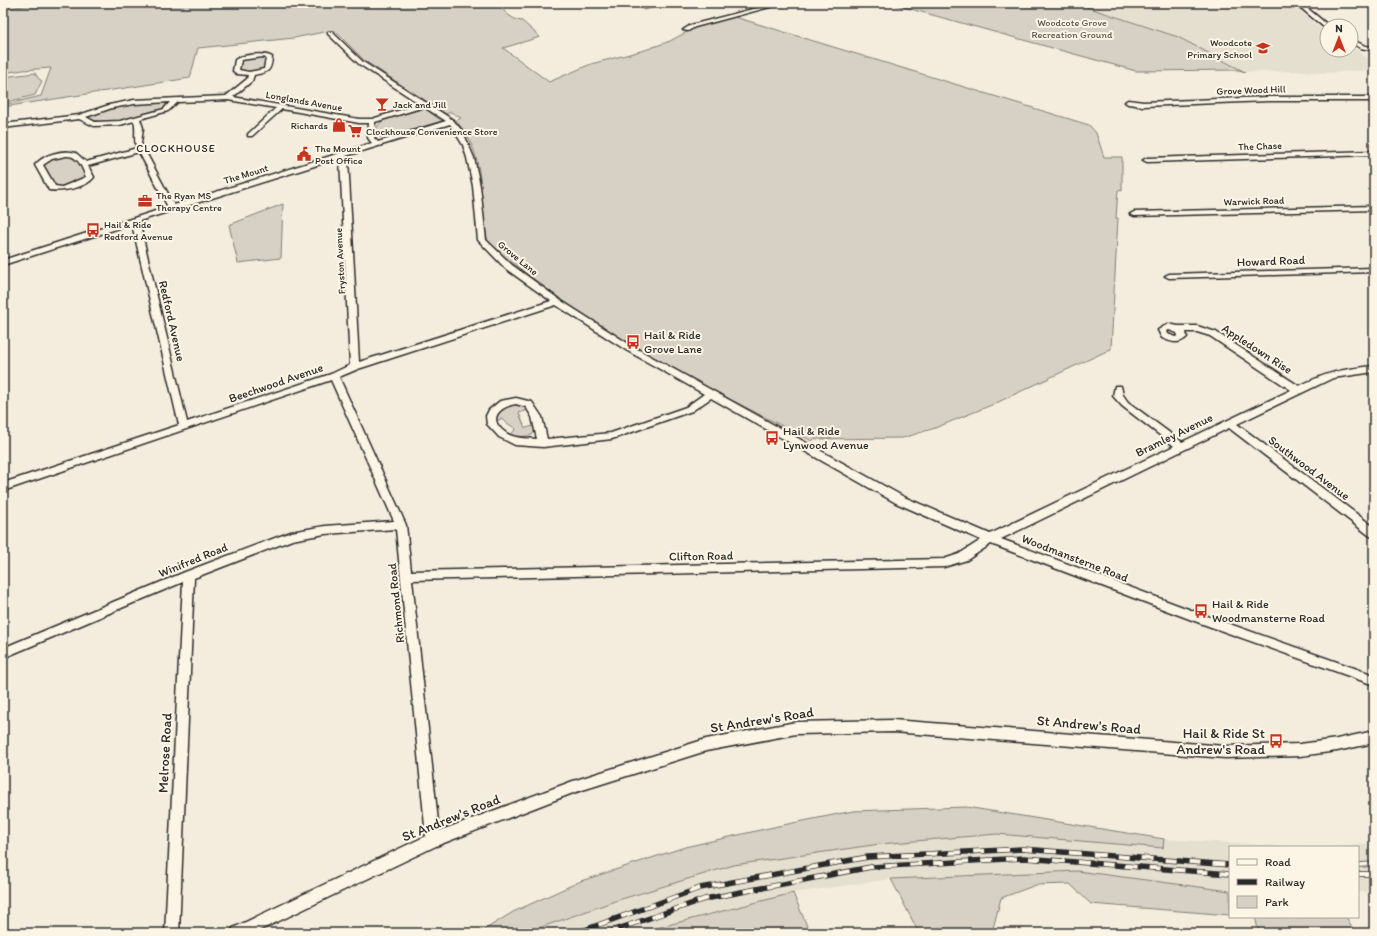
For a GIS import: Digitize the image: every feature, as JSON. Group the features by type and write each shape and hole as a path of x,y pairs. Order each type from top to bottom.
{"street":[{"path":"686,30 693,26 782,3"},
{"path":"1298,3 1319,20"},
{"name":"Grove Lane","path":"330,33 362,63 451,121 460,131 473,164 482,240 488,248 509,267 557,302 629,348 710,394 780,431"},
{"path":"1359,45 1374,48"},
{"path":"263,55 269,57 268,68 266,70 251,73 240,73 236,71 237,61 239,59 263,55"},
{"path":"228,98 250,80 251,73"},
{"name":"Longlands Avenue","path":"3,126 80,117 111,106 134,102 228,98 359,121 372,121 426,104"},
{"name":"Grove Wood Hill","path":"1128,102 1143,104 1262,99 1374,99"},
{"name":"Longlands Avenue","path":"80,117 94,124 120,123 166,110 176,100"},
{"path":"250,135 281,107"},
{"path":"137,119 140,128 138,143 172,208"},
{"path":"372,121 371,138 376,144"},
{"name":"The Mount","path":"3,263 172,208 451,121"},
{"path":"84,165 141,149"},
{"path":"71,153 76,154 84,165 90,177 88,180 56,190 52,188 39,165 44,160 71,153"},
{"name":"The Chase","path":"1147,160 1374,153"},
{"name":"Fryston Avenue","path":"342,155 345,158 355,367"},
{"name":"Warwick Road","path":"1134,214 1374,208"},
{"name":"Redford Avenue","path":"135,220 184,427"},
{"name":"Howard Road","path":"1169,276 1374,270"},
{"name":"Beechwood Avenue","path":"3,487 334,376 355,367 557,302"},
{"name":"Appledown Rise","path":"1178,329 1198,329 1213,334 1298,390"},
{"name":"Bramley Avenue","path":"990,539 1180,446 1334,374 1374,369"},
{"name":"Richmond Road","path":"334,376 401,525 433,840"},
{"path":"1118,388 1118,396 1125,404 1180,446"},
{"path":"543,443 537,417 529,404 516,401 503,403 494,410 491,416 492,424 502,435 515,441 543,443 612,436 689,409 710,394"},
{"name":"Southwood Avenue","path":"1229,423 1374,533"},
{"name":"Woodmansterne Road","path":"780,431 900,500 990,539 1204,620 1374,680"},
{"name":"Winifred Road","path":"3,653 189,575 290,536 325,530 401,525"},
{"name":"Clifton Road","path":"406,576 944,563 962,559 990,539"},
{"name":"Melrose Road","path":"172,933 189,575"},
{"name":"St Andrew's Road","path":"238,933 433,840 573,787 706,745 796,728 861,726 907,727 1225,752 1300,751 1346,744 1374,737"}],"shaded area":[{"path":"1074,3 1292,3 1319,27 1319,58 1359,58 1359,52 1374,63 1374,70 1321,73 1303,71 1245,72 1178,37"},
{"path":"997,834 1163,848 1164,839 1285,846 1229,846 1229,891 1077,871 891,879 793,893 637,933 525,933 615,901 734,865 880,844"},
{"path":"1374,843 1374,892 1359,892 1359,846 1341,846"}],"green space":[{"path":"42,3 499,3 508,15 522,21 540,37 503,48 549,82 591,64 645,50 670,41 696,27 735,17 1089,125 1096,133 1104,157 1122,157 1122,191 1118,190 1116,218 1118,218 1111,349 994,404 935,428 903,438 814,439 812,441 656,362 560,299 489,244 484,223 480,176 477,162 473,147 466,134 456,121 461,118 451,112 446,114 365,61 334,30 294,38 198,48 190,78 3,107 3,105 41,96 51,68 3,73 3,9"},
{"path":"632,3 673,3 644,10"},
{"name":"Woodcote Grove Recreation Ground","path":"903,3 1074,3 1178,37 1245,72 1239,70 1136,71 896,5"},
{"path":"262,56 267,57 265,69 251,72 239,72 239,61 241,59"},
{"path":"35,73 42,81 35,95 3,103 3,77"},
{"path":"163,102 167,106 150,114 128,120 106,122 88,118 104,109 124,105"},
{"path":"424,108 442,121 383,138 376,136 377,126 384,120"},
{"path":"66,155 74,155 87,178 64,187 54,187 42,165 47,160"},
{"path":"283,204 281,258 238,263 229,225"},
{"path":"516,404 523,406 528,410 519,413 525,428 535,426 536,429 532,435 515,438 510,435 516,429 501,419 496,421 495,415 502,408"},
{"path":"966,807 1164,839 1163,848 997,834 880,844 734,865 615,901 525,933 479,933 513,912 581,881 685,847 853,811"},
{"path":"1077,871 1229,891 1229,915 1091,904 1070,884 1036,885 1001,898 992,932 919,933 891,879"},
{"path":"793,893 810,933 637,933"},
{"path":"1255,918 1347,918 1356,933 1259,933"}],"railway":[{"path":"576,933 700,888 868,857 1023,849 1229,865"},
{"path":"606,933 705,899 871,867 1024,858 1229,874"},
{"path":"1359,865 1374,864"},
{"path":"1359,874 1374,874"}],"place":[{"name":"Woodcote Primary School","path":"1263,48"},
{"name":"Jack and Jill","path":"382,104"},
{"name":"Richards","path":"339,125"},
{"name":"Clockhouse Convenience Store","path":"355,131"},
{"name":"The Mount Post Office","path":"304,154"},
{"name":"The Ryan MS Therapy Centre","path":"145,201"},
{"name":"Hail & Ride Redford Avenue","path":"93,230"},
{"name":"Hail & Ride Grove Lane","path":"633,342"},
{"name":"Hail & Ride Lynwood Avenue","path":"772,438"},
{"name":"Hail & Ride Woodmansterne Road","path":"1201,611"},
{"name":"Hail & Ride St Andrew's Road","path":"1276,741"}],"district":[{"name":"CLOCKHOUSE","path":"176,148"}]}
